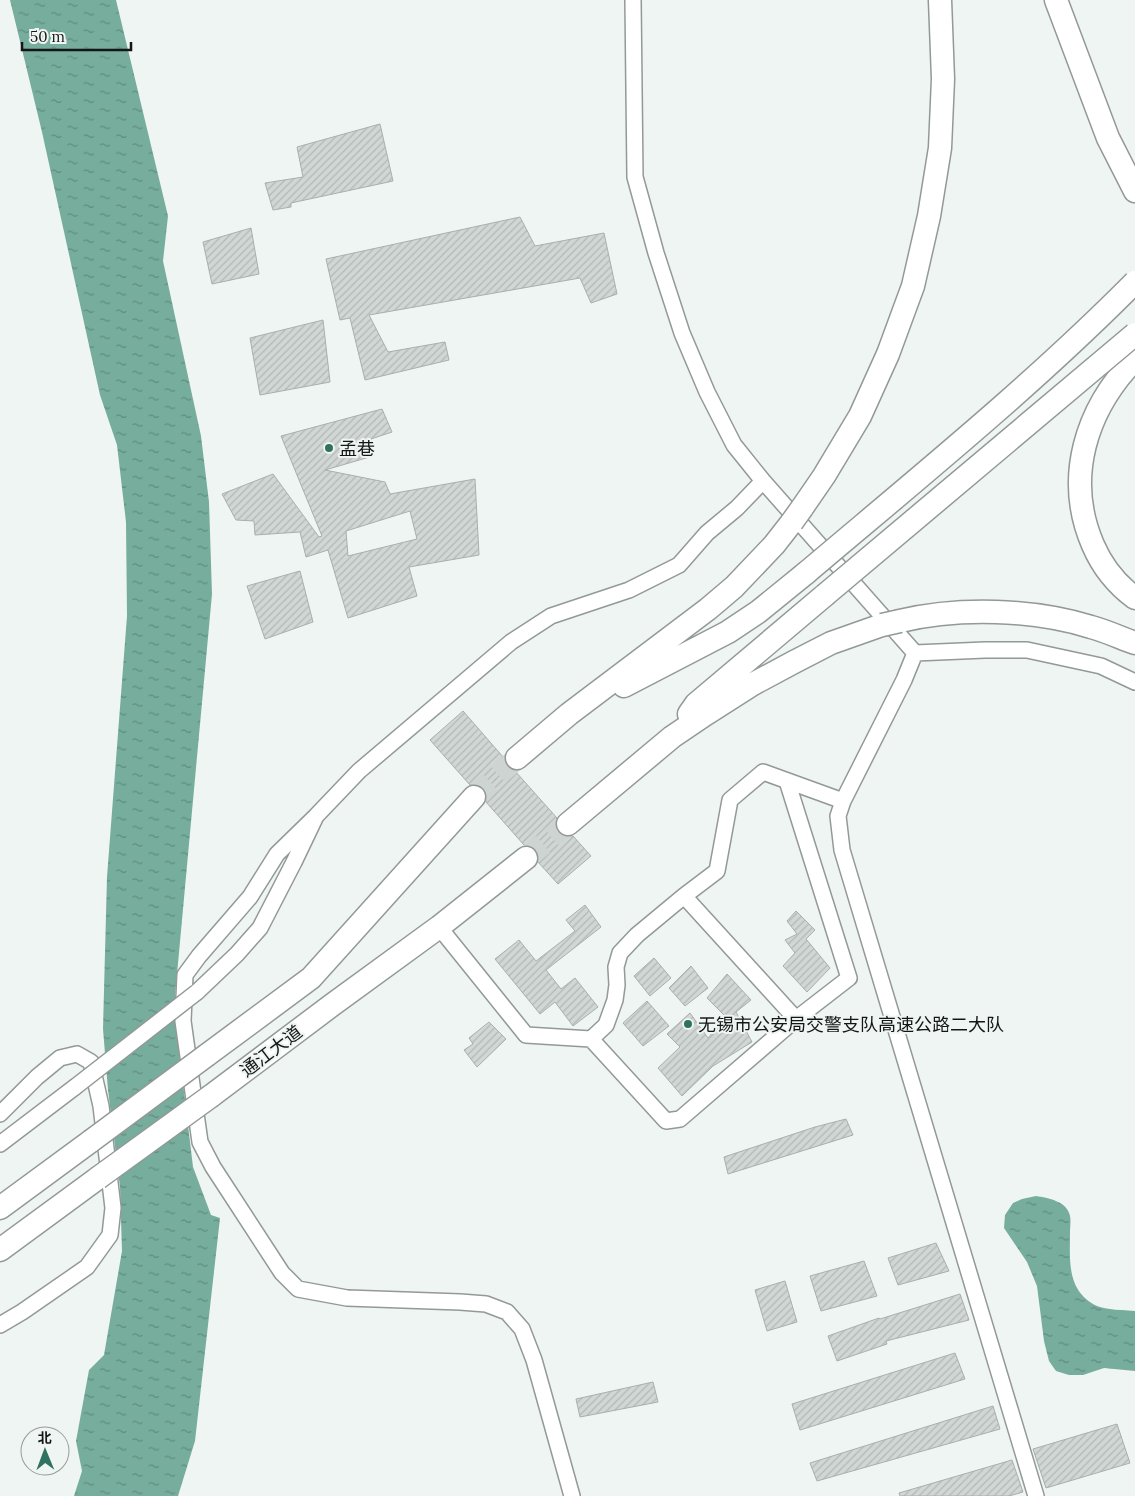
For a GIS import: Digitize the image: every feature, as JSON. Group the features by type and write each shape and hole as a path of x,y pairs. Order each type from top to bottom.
{"highway":[{"path":"517,758 569,714 708,609 734,587 774,544 797,515 824,476 860,416 888,354 913,286 929,216 940,148 943,78 940,0"},
{"path":"1056,0 1108,138 1135,191"},
{"path":"569,714 728,632 758,612 992,414 1135,282"},
{"path":"672,737 696,704 1135,334"},
{"path":"1127,591 1106,569 1086,528 1080,502 1079,480 1082,455 1090,429 1101,404 1135,359"},
{"path":"568,824 672,737 753,684 831,643 891,623 916,617 972,612 1034,614 1091,626 1135,643"},
{"name":"通江大道","path":"0,1208 312,978 474,797"},
{"name":"通江大道","path":"0,1250 439,927 526,858"},
{"path":"312,978 332,1005"}],"street":[{"path":"633,0 636,177 656,253 682,333 707,392 734,445 762,481 915,653"},
{"path":"572,1496 534,1360 522,1329 507,1312 486,1304 347,1298 298,1289 282,1273 213,1167 200,1142 183,1021 185,975 250,897 277,854 359,772 511,642 551,616 630,590 679,566 707,533 737,508 762,481"},
{"path":"915,653 1027,650 1102,666 1135,682"},
{"path":"915,653 904,680 843,801 838,816 842,850 1036,1496"},
{"path":"591,1040 606,1025 615,1000 617,986 616,967 620,953 637,935 717,871 730,800 763,772 843,801"},
{"path":"439,927 526,1035 591,1040 666,1121 680,1119 796,1018 849,978 787,781"},
{"path":"0,1144 197,992 237,954 260,928 316,816"},
{"path":"684,896 796,1018"},
{"path":"0,1114 37,1077 60,1058 77,1054 91,1062 101,1106 113,1208 110,1235 87,1267 0,1325"}],"water":[{"path":"10,0 116,0 168,216 163,261 201,436 209,502 212,594 175,996 177,1033 193,1167 211,1215 220,1218 195,1441 178,1496 74,1496 82,1471 76,1441 89,1370 104,1355 122,1251 120,1187 108,1090 103,1029 107,877 127,616 126,522 117,445 100,395 42,132"},
{"path":"1036,1196 1056,1201 1068,1211 1070,1216 1070,1264 1075,1283 1080,1292 1087,1300 1097,1306 1135,1311 1135,1371 1104,1368 1083,1375 1069,1375 1056,1371 1049,1361 1044,1341 1037,1286 1027,1262 1004,1228 1005,1215 1013,1203"}],"building":[{"path":"380,124 393,181 291,203 291,207 273,210 265,183 303,177 297,147"},
{"path":"520,217 535,246 604,233 617,294 591,303 580,278 369,315 388,352 445,342 449,360 365,380 350,318 340,320 326,259"},
{"path":"251,228 259,274 212,284 203,242"},
{"path":"323,320 330,382 260,395 250,338"},
{"path":"382,409 392,432 371,439 373,456 325,470 385,482 390,494 475,479 479,555 409,567 417,596 348,618 328,550 306,557 300,532 255,535 254,521 236,520 222,494 273,474 319,537 322,536 281,436","holes":["410,511 417,539 348,556 346,531"]},
{"path":"300,571 313,622 265,639 247,586"},
{"path":"463,711 504,758 507,767 515,771 557,818 555,826 558,833 564,836 573,836 591,856 558,884 538,862 539,856 536,850 524,845 486,802 487,793 483,788 477,784 470,785 430,740"},
{"path":"585,905 601,927 546,970 561,989 575,978 598,1007 573,1026 555,1002 540,1014 495,959 519,940 536,961 575,931 566,920"},
{"path":"796,911 815,930 806,939 830,968 807,992 783,966 795,953 785,940 797,934 787,921"},
{"path":"654,958 671,978 650,996 634,976"},
{"path":"691,966 708,988 685,1006 669,988"},
{"path":"727,974 751,1000 736,1012 752,1042 713,1066 682,1096 658,1068 680,1047 667,1034 690,1013 708,1038 726,1017 707,998"},
{"path":"647,1001 669,1026 643,1046 623,1023"},
{"path":"489,1022 506,1039 477,1067 464,1050 473,1044 469,1038"},
{"path":"846,1119 853,1135 728,1174 724,1157 815,1127"},
{"path":"936,1243 949,1271 898,1285 888,1258"},
{"path":"864,1261 877,1296 821,1311 810,1276"},
{"path":"785,1281 797,1322 767,1331 755,1290"},
{"path":"960,1294 969,1320 886,1341 887,1344 837,1361 828,1336 879,1318"},
{"path":"955,1353 965,1379 800,1430 792,1404"},
{"path":"653,1382 658,1402 580,1417 576,1399"},
{"path":"993,1406 1000,1429 817,1481 810,1463"},
{"path":"1117,1424 1130,1463 1046,1488 1033,1449"},
{"path":"1012,1460 1023,1492 1009,1496 900,1496 899,1493"}],"tunnel":[{"path":"474,797 517,758"},
{"path":"526,858 568,824"}],"place":[{"name":"孟巷","path":"329,448"},
{"name":"无锡市公安局交警支队高速公路二大队","path":"688,1024"}]}
